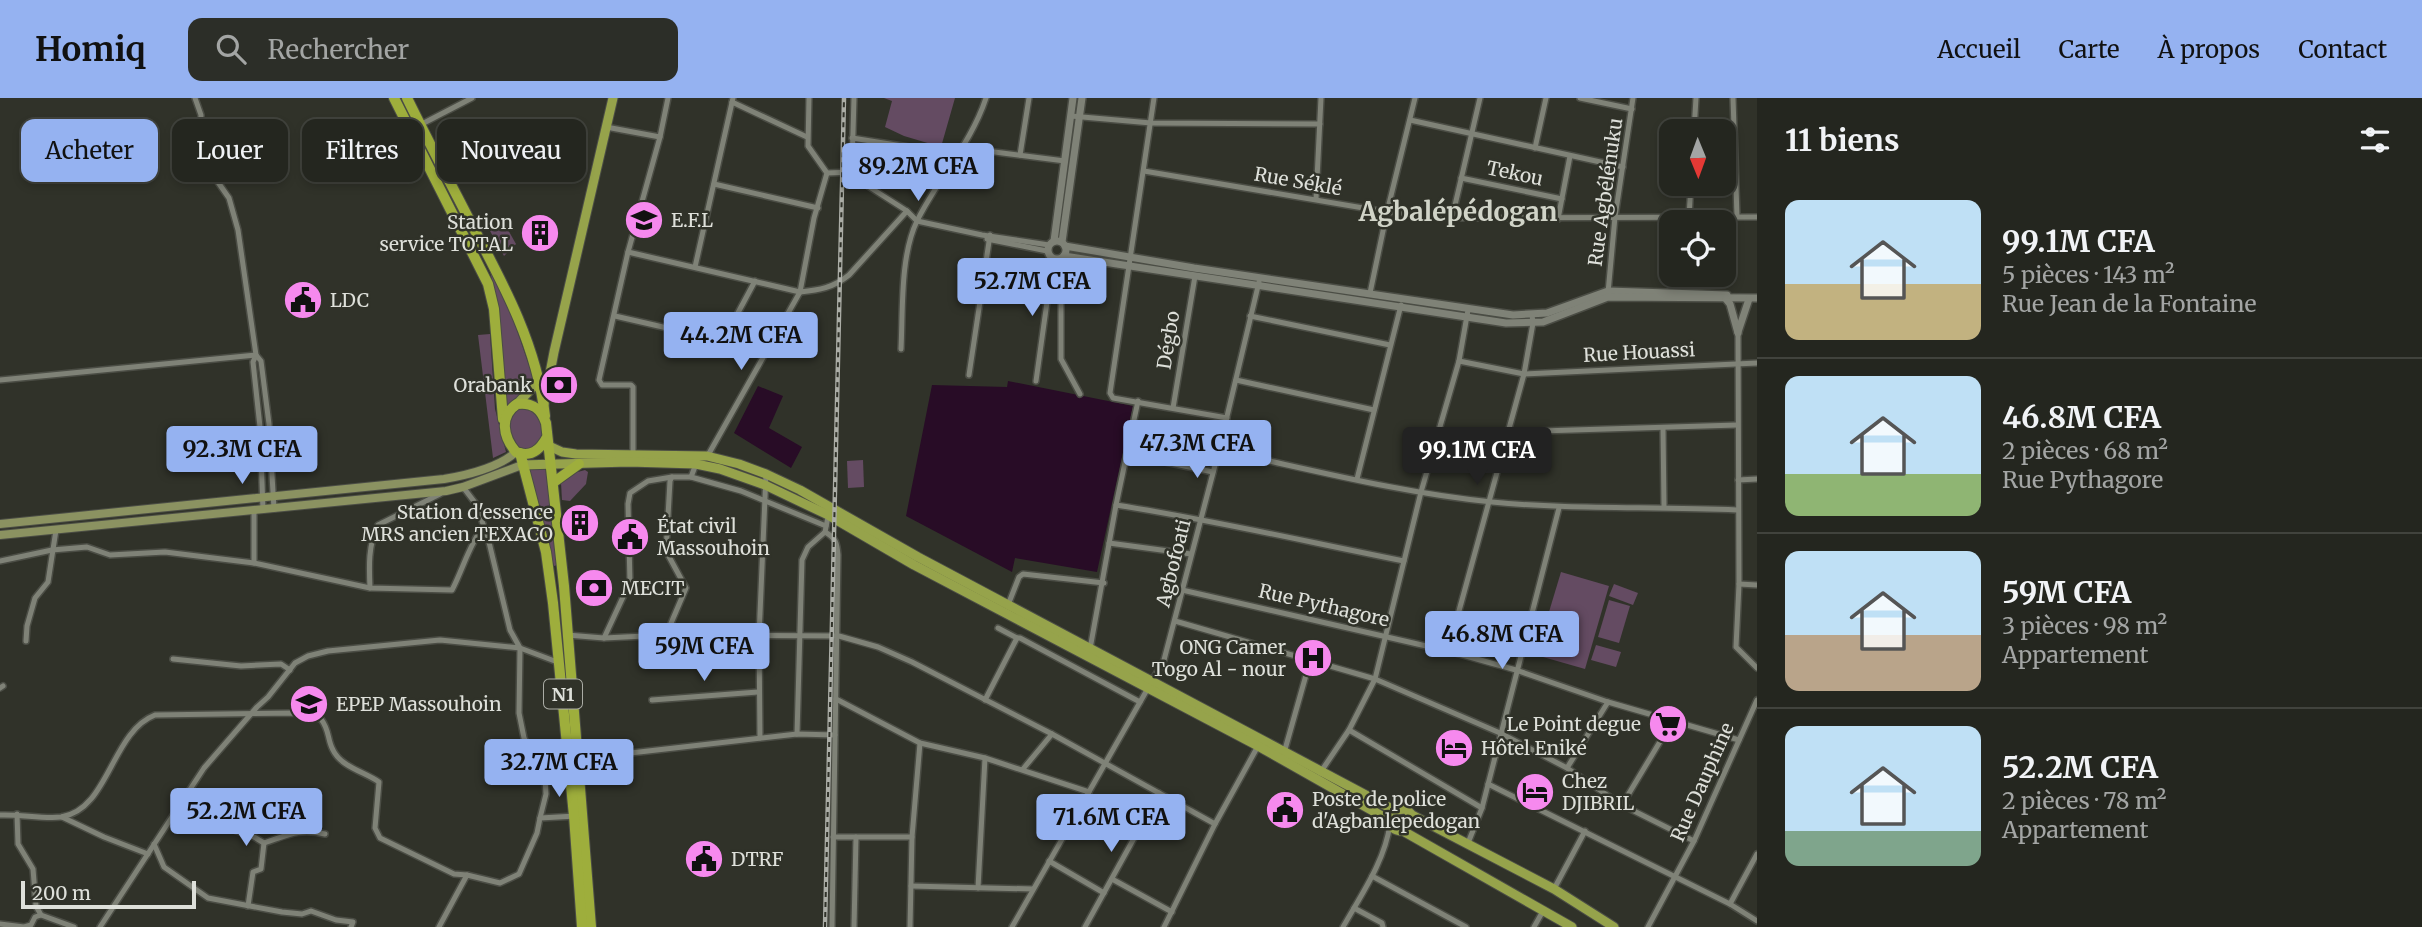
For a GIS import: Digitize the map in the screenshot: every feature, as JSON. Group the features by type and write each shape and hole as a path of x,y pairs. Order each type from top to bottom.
{"highway":[{"name":"N1","path":"394,98 488,284 494,309 504,426 507,440 522,453 522,466 546,552 591,927"},
{"name":"N1","path":"407,98 417,119"},
{"name":"N1","path":"423,131 519,319 540,382 554,482 578,758 582,927"},
{"path":"504,426 506,415 517,404 535,406 545,420"},
{"path":"522,453 548,442"},
{"path":"554,482 579,464"}],"main road":[{"path":"544,405 613,98"},
{"path":"517,404 540,382 554,352"},
{"path":"548,442 576,454 739,464 766,474 800,490 829,512 904,559 1090,649 1258,746 1283,754"},
{"path":"0,524 444,479 486,468 522,453"},
{"path":"0,535 446,491 522,466 579,464 631,458"},
{"path":"702,461 829,512"},
{"path":"486,468 489,477"},
{"path":"1006,608 1283,754 1389,822 1395,830 1402,831 1572,927"},
{"path":"1319,775 1394,810 1402,808 1554,889 1614,927"},
{"path":"1389,822 1394,810"},
{"path":"1402,831 1410,827 1412,815"}],"street":[{"path":"195,98 201,115 200,133 213,175 229,198 238,230 256,355 262,365 274,509"},
{"path":"423,123 472,98"},
{"path":"631,458 633,387 602,385 599,380 628,252 668,98"},
{"path":"691,477 800,292 827,173 812,152 807,137 809,98"},
{"path":"853,98 853,172 860,181 908,211 917,221 990,238 1055,245 1195,276 1468,314 1533,319 1608,294 1754,297 1738,332"},
{"path":"901,349 908,247 917,221 963,148 979,119 986,98"},
{"path":"1020,155 1029,98"},
{"path":"1036,381 1059,258 1055,245 1075,117 1073,98"},
{"path":"1080,394 1061,359 1059,258 1055,245 1065,161 1082,98"},
{"path":"1154,98 1110,393 1113,398 1227,418"},
{"path":"1316,199 1321,98"},
{"path":"1370,293 1415,98"},
{"path":"1452,218 1480,98"},
{"path":"1535,148 1546,98"},
{"path":"1580,98 1632,109"},
{"name":"Rue Agbélénuku","path":"1608,294 1615,217 1633,98"},
{"path":"1695,119 1696,98"},
{"path":"1733,98 1737,216"},
{"path":"695,267 733,100 807,137"},
{"path":"1075,117 1151,123 1320,124"},
{"path":"1410,120 1623,167"},
{"path":"606,127 660,137"},
{"path":"852,138 959,155"},
{"path":"963,148 1065,161"},
{"path":"1558,219 1570,156"},
{"name":"Rue Séklé","path":"1144,171 1387,212 1452,218 1659,218"},
{"path":"827,173 853,172"},
{"name":"Tekou","path":"1461,178 1562,199"},
{"path":"714,184 818,208"},
{"path":"628,252 800,292 825,289 838,284 881,243 908,211"},
{"name":"Rue Séklé","path":"1737,216 1757,217"},
{"path":"969,375 990,238"},
{"path":"1059,258 1128,261 1260,277 1370,293 1401,303"},
{"name":"Dégbo","path":"1173,408 1195,276"},
{"name":"Agbofoati","path":"1012,927 1164,660 1219,450 1260,277"},
{"path":"615,316 722,339 755,281"},
{"path":"1731,298 1730,304 1738,332 1739,584 1736,647 1757,668"},
{"path":"1357,479 1401,303"},
{"path":"1319,775 1349,730 1375,679 1421,492 1459,361 1468,314"},
{"path":"1251,316 1390,345"},
{"path":"1448,651 1524,374 1533,319"},
{"path":"0,380 256,355"},
{"path":"254,563 259,510 263,499 260,427 253,362 256,355"},
{"name":"Rue Houassi","path":"1459,361 1524,374 1757,363"},
{"path":"1236,380 1374,410"},
{"path":"1090,649 1138,401"},
{"path":"1506,432 1737,425"},
{"path":"1663,428 1664,506"},
{"path":"1219,450 1421,492 1488,501 1559,508 1664,506 1737,510"},
{"path":"1127,454 1213,472"},
{"path":"760,738 759,637 766,474"},
{"path":"666,635 686,588 666,551 672,477"},
{"path":"604,638 631,582 628,505 630,493 648,481 691,477 718,483 765,500 825,529 833,536 838,547 839,636 832,927"},
{"path":"1738,480 1757,479"},
{"path":"62,817 87,803 98,790 131,732 145,719 155,715 295,713 321,719 328,727 332,750 338,758 379,782 375,828 380,838 454,874 500,883 519,874 537,833 546,794 545,778 524,738 519,713 520,648 510,630 476,504 463,487"},
{"path":"370,588 370,550 373,534 378,526 446,491"},
{"path":"1116,505 1200,518 1404,561"},
{"path":"1468,843 1482,808 1559,508"},
{"path":"797,734 804,554 825,529 829,512"},
{"path":"0,561 52,550 87,547 110,555 165,552 254,563 370,588 452,590 467,559 472,540 483,527"},
{"path":"26,641 35,598 48,582 56,530"},
{"path":"1110,543 1191,554"},
{"path":"1006,608 1023,574 1104,583"},
{"path":"1739,584 1757,585"},
{"name":"Rue Pythagore","path":"1182,590 1448,651 1739,740"},
{"path":"1175,621 1375,679 1500,733 1567,768 1622,805 1694,841"},
{"path":"998,628 1025,639 1140,702"},
{"path":"557,635 604,638 666,635 839,636 878,647 1052,734 1215,824"},
{"path":"985,700 1017,638"},
{"path":"100,927 204,768 295,663 316,653 440,640 520,648 560,663"},
{"path":"173,659 241,666 281,664 290,670"},
{"path":"1283,754 1310,661"},
{"path":"652,700 758,692"},
{"path":"836,699 920,743 1023,769 1089,792"},
{"name":"Rue Dauphine","path":"1648,927 1694,841 1757,700"},
{"path":"1567,768 1608,702"},
{"path":"1622,805 1673,720"},
{"path":"1349,730 1482,808"},
{"path":"578,758 797,734 835,735"},
{"path":"1023,769 1052,734"},
{"path":"910,927 912,837 920,743"},
{"path":"1164,927 1215,824 1258,746"},
{"path":"978,888 985,758"},
{"path":"1488,784 1730,904 1757,921"},
{"path":"1085,927 1159,793"},
{"path":"178,804 208,821 264,843"},
{"path":"17,814 18,844 33,870 37,906 41,915"},
{"path":"0,816 17,814 62,817 91,832 148,854"},
{"path":"540,818 579,816"},
{"path":"1343,927 1372,876 1388,840 1389,822"},
{"path":"264,843 293,832 308,830 325,834"},
{"path":"1388,840 1402,831"},
{"path":"1554,889 1585,831"},
{"path":"833,837 912,837"},
{"path":"854,927 856,837"},
{"path":"248,906 253,872 261,869 264,843"},
{"path":"155,844 164,867 208,898 302,914 311,911 336,920 354,922 351,927"},
{"path":"1730,904 1757,854"},
{"path":"1049,861 1104,893"},
{"path":"439,927 467,875"},
{"path":"1372,876 1461,926"},
{"path":"1112,879 1171,912"},
{"path":"911,886 1034,889"},
{"path":"1354,908 1382,923 1383,927"},
{"path":"1534,927 1543,911"},
{"path":"0,924 24,927 31,925 35,917 41,915 74,927"}],"shaded area":[{"path":"399,98 401,98 410,119"},
{"path":"884,98 955,98 941,147 885,127 892,101"},
{"path":"423,141 437,168 437,170 423,144"},
{"path":"443,182 444,182 489,269"},
{"path":"491,227 507,228 516,244 504,256 490,231"},
{"path":"490,271 511,313 534,380 507,409 499,313"},
{"path":"490,334 495,409 506,452 493,458 478,335"},
{"path":"1008,381 1133,406 1097,572 1015,558 1012,572 906,516 932,385 1007,387"},
{"path":"758,386 783,396 769,428 802,447 791,468 734,433"},
{"path":"524,406 537,413 543,423 543,432 539,441 524,450 516,447 510,437 509,415"},
{"path":"863,460 864,487 848,488 847,461"},
{"path":"528,466 547,469 557,565 554,566"},
{"path":"585,470 588,472 586,484 570,501 562,500 561,483 574,473"},
{"path":"1561,572 1609,586 1585,669 1536,655"},
{"path":"1614,584 1638,593 1633,605 1609,596"},
{"path":"1609,600 1630,606 1619,643 1598,637"},
{"path":"1596,645 1621,652 1616,667 1591,660"}],"railway":[{"path":"825,927 844,98"}],"place":[{"name":"E.F.L","path":"644,220"},
{"name":"Station service TOTAL","path":"540,233"},
{"name":"LDC","path":"303,300"},
{"name":"Orabank","path":"559,385"},
{"name":"Station d'essence MRS ancien TEXACO","path":"580,523"},
{"name":"État civil Massouhoin","path":"630,537"},
{"name":"MECIT","path":"594,588"},
{"name":"ONG Camer Togo Al - nour","path":"1313,658"},
{"name":"EPEP Massouhoin","path":"309,704"},
{"name":"Le Point degue","path":"1668,724"},
{"name":"Hôtel Eniké","path":"1454,748"},
{"name":"Chez DJIBRIL","path":"1535,792"},
{"name":"Poste de police d'Agbanlepedogan","path":"1285,810"},
{"name":"DTRF","path":"704,859"}],"district":[{"name":"Agbalépédogan","path":"1458,211"}]}
